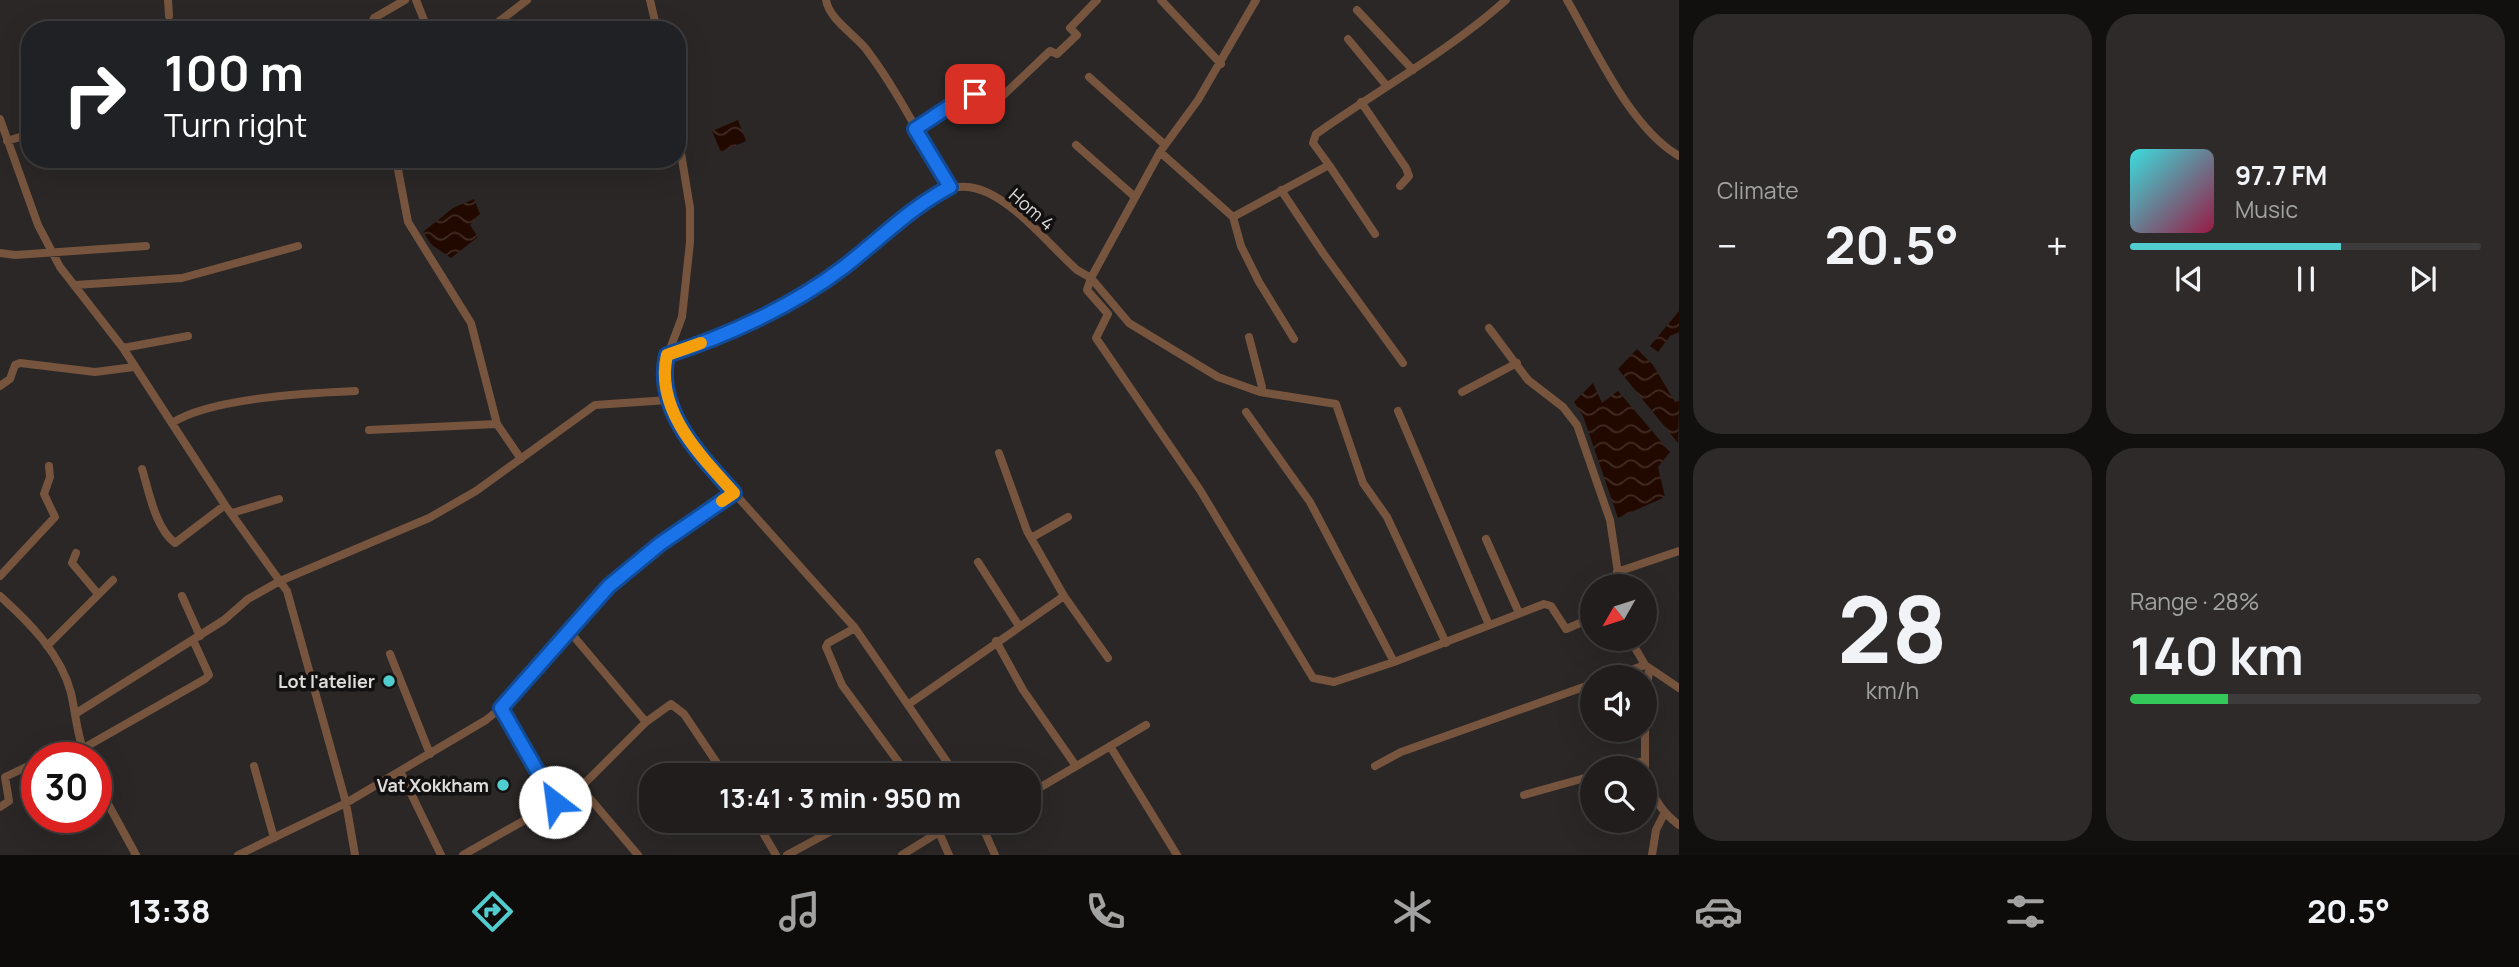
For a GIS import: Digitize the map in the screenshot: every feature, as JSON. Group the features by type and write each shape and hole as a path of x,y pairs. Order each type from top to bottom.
{"street":[{"path":"168,0 169,16"},
{"path":"372,21 405,0"},
{"path":"416,0 424,21"},
{"path":"500,21 527,0"},
{"path":"650,0 655,21"},
{"path":"667,355 726,332 801,294 841,269 932,196 950,187 882,72 828,9 826,0"},
{"path":"915,129 970,93 995,103 1050,51 1057,54 1077,35 1070,28 1097,0"},
{"path":"1161,0 1221,64"},
{"path":"1108,314 1087,290 1091,278 1162,148 1221,64 1256,0"},
{"path":"1375,234 1313,139 1385,85 1475,27 1506,0"},
{"path":"1567,0 1611,77 1647,129 1665,148 1679,156"},
{"path":"1357,10 1413,69"},
{"path":"1348,39 1385,85"},
{"path":"1089,77 1233,217 1241,246 1259,282 1294,339"},
{"path":"1361,102 1406,168 1409,176 1400,186"},
{"path":"0,119 52,253 123,348 225,505 287,591 346,803 355,855"},
{"path":"7,141 21,137"},
{"path":"1076,145 1135,197"},
{"path":"1233,217 1329,166"},
{"path":"398,168 408,222 471,323 497,424 521,459"},
{"path":"683,168 690,208 690,242 682,317 677,338 667,355 664,376 668,400 694,447 855,628 949,763"},
{"name":"Hom 4","path":"950,187 975,188 1004,201 1077,270 1091,278 1129,323 1218,377 1260,392 1336,404 1363,482 1387,517 1446,643"},
{"path":"1281,190 1403,363"},
{"path":"0,253 52,253 146,246"},
{"path":"75,285 182,278 298,246"},
{"path":"1114,305 1096,338 1200,490 1313,678 1334,682 1548,604 1566,629 1580,623"},
{"path":"1489,328 1528,380 1563,407 1577,425 1610,520 1618,572 1679,551"},
{"path":"123,348 188,336"},
{"path":"1249,337 1262,387 1260,392"},
{"path":"0,386 10,379 15,365 20,363 95,372 134,367"},
{"path":"1461,392 1517,363"},
{"path":"172,423 195,412 289,394 355,391"},
{"path":"75,714 224,620 248,599 281,581 429,518 476,491 601,402 668,400"},
{"path":"1398,411 1489,625"},
{"path":"1246,412 1310,502 1394,662"},
{"path":"369,430 497,424"},
{"path":"999,453 1031,538 1064,596 1108,659"},
{"path":"0,576 55,517 44,494 50,477 49,466"},
{"path":"142,468 154,507 169,538 175,543 225,505"},
{"path":"238,855 346,803 472,730 501,708 609,586 660,544 734,493"},
{"path":"232,513 279,499"},
{"path":"1031,538 1068,517"},
{"path":"1486,539 1519,613"},
{"path":"76,553 72,563 99,594"},
{"path":"978,562 1019,626"},
{"path":"47,646 113,580"},
{"path":"97,742 209,675 182,596"},
{"path":"909,704 1064,596"},
{"path":"1,598 47,646 60,665 81,742"},
{"path":"855,628 828,643 827,647 842,685 899,763"},
{"path":"570,632 646,722"},
{"path":"996,641 1023,690 1076,766"},
{"path":"390,654 430,754"},
{"path":"1657,674 1679,688"},
{"path":"1375,765 1401,752 1580,688"},
{"path":"463,855 581,788 646,722 668,705 677,706 703,738 718,763"},
{"path":"501,708 555,802"},
{"path":"1041,787 1146,724"},
{"path":"1110,746 1177,855"},
{"path":"254,766 274,838"},
{"path":"0,807 9,801 5,777 21,770"},
{"path":"400,771 441,855"},
{"path":"1524,795 1580,779"},
{"path":"581,788 638,855"},
{"path":"1657,803 1664,814 1679,825"},
{"path":"112,811 136,855"},
{"path":"1652,855 1656,830 1664,814"},
{"path":"763,833 776,855"},
{"path":"787,855 828,833"},
{"path":"902,855 937,833"},
{"path":"939,833 949,855"},
{"path":"987,833 995,855"}],"water":[{"path":"738,120 746,141 721,152 712,131"},
{"path":"474,199 480,214 470,225 478,237 451,258 432,245 423,232 453,208"},
{"path":"1679,311 1679,332 1670,336 1658,352 1650,346"},
{"path":"1637,349 1653,365 1675,402 1679,401 1678,443 1618,369"},
{"path":"1593,383 1602,403 1618,391 1670,452 1658,467 1665,497 1618,518 1583,416 1574,402"}],"slow traffic":[{"path":"701,343 667,355 664,376 668,400 682,427 694,447 734,493 722,501"}],"place":[{"name":"Lot l'atelier","path":"389,681"},
{"name":"Vat Xokkham","path":"503,785"}],"route":[{"path":"555,802 501,708 609,586 660,544 734,493 694,447 668,400 664,376 667,355 726,332 801,294 841,269 932,196 950,187 915,129 970,93 975,94"}]}
